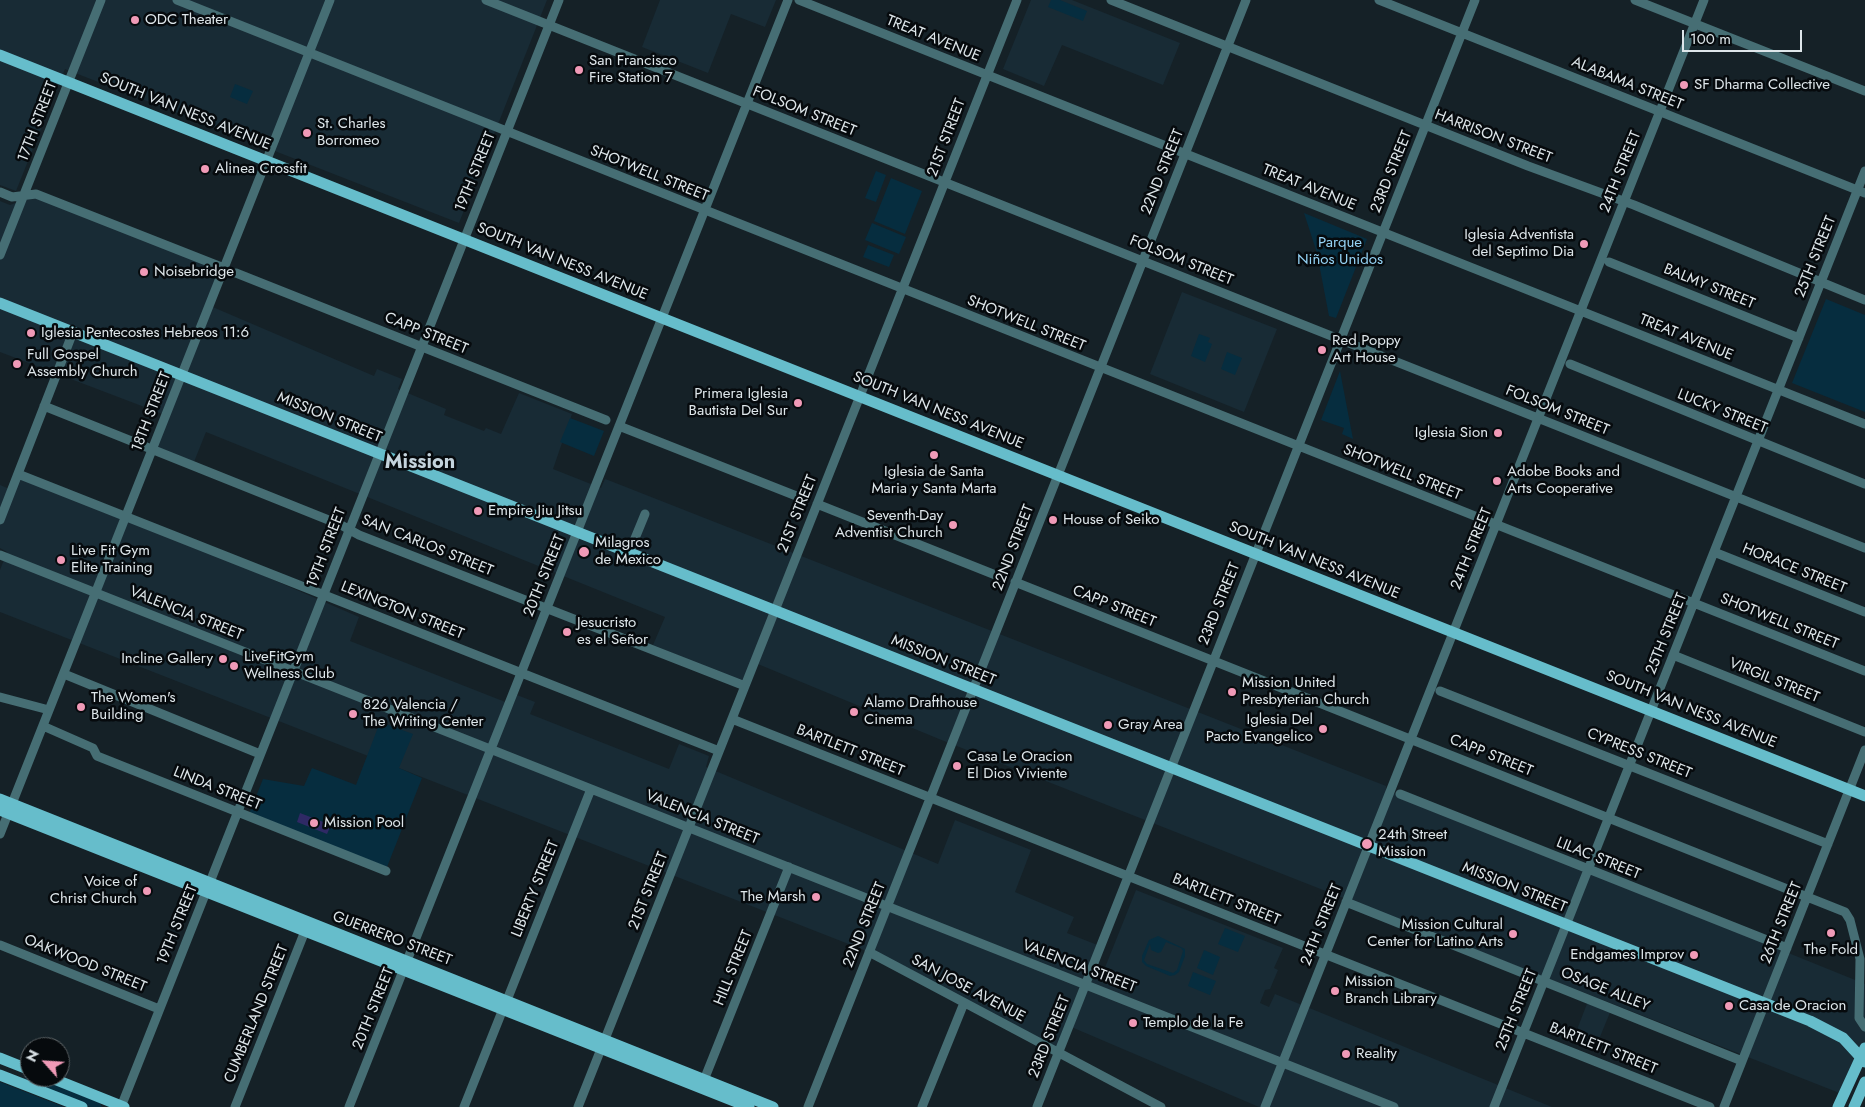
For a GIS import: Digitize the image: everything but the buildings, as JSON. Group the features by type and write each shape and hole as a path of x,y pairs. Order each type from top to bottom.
{"main road":[{"name":"SOUTH VAN NESS AVENUE","path":"0,55 1865,796"},
{"name":"MISSION STREET","path":"0,303 1827,1028 1843,1038 1864,1056"},
{"name":"GUERRERO STREET","path":"0,799 7,809 603,1044 749,1107"},
{"name":"GUERRERO STREET","path":"207,888 305,931 405,966"},
{"name":"GUERRERO STREET","path":"603,1044 773,1107"},
{"path":"1838,1107 1864,1056"},
{"path":"0,1058 20,1066"},
{"path":"14,1080 20,1073"},
{"path":"0,1075 82,1107"},
{"path":"1854,1107 1865,1082"},
{"path":"70,1086 122,1107"}],"street":[{"name":"17TH STREET","path":"0,255 101,0"},
{"name":"SHOTWELL STREET","path":"177,0 1865,671"},
{"name":"18TH STREET","path":"0,834 7,809 64,674 330,0"},
{"name":"FOLSOM STREET","path":"486,0 1865,548"},
{"name":"19TH STREET","path":"122,1107 159,1009 324,595 348,529 559,0"},
{"name":"20TH STREET","path":"349,1107 788,0"},
{"name":"TREAT AVENUE","path":"799,0 1865,424"},
{"name":"21ST STREET","path":"578,1107 1017,0"},
{"name":"HARRISON STREET","path":"1111,0 1624,201 1865,300"},
{"name":"22ND STREET","path":"808,1107 1246,0"},
{"name":"ALABAMA STREET","path":"1379,0 1861,192"},
{"name":"23RD STREET","path":"1037,1107 1475,0"},
{"path":"1635,0 1865,91"},
{"name":"24TH STREET","path":"1265,1107 1704,0"},
{"name":"25TH STREET","path":"1494,1107 1821,282 1861,192 1865,171"},
{"path":"0,192 12,197 36,194 224,268"},
{"name":"BALMY STREET","path":"1609,262 1799,338"},
{"name":"CAPP STREET","path":"236,273 606,420"},
{"path":"0,520 73,332"},
{"name":"LUCKY STREET","path":"1570,364 1865,484"},
{"name":"SAN CARLOS STREET","path":"44,406 745,686"},
{"path":"619,426 804,499"},
{"name":"LEXINGTON STREET","path":"18,474 719,751"},
{"path":"817,504 1003,578"},
{"path":"629,553 646,514"},
{"name":"HORACE STREET","path":"1714,552 1865,612"},
{"name":"VALENCIA STREET","path":"0,555 1394,1107"},
{"name":"CAPP STREET","path":"1015,582 1845,912 1850,920 1860,959 1859,1018 1865,1027"},
{"name":"VIRGIL STREET","path":"1673,655 1865,732"},
{"path":"64,674 260,754"},
{"name":"CYPRESS STREET","path":"1440,691 1828,844"},
{"path":"0,698 49,710"},
{"name":"BARTLETT STREET","path":"732,719 1710,1107"},
{"name":"LINDA STREET","path":"43,726 93,748 98,756 386,871"},
{"name":"26TH STREET","path":"1724,1107 1865,750"},
{"name":"LIBERTY STREET","path":"464,1107 591,789"},
{"name":"LILAC STREET","path":"1400,794 1787,948"},
{"name":"HILL STREET","path":"704,1080 789,867"},
{"name":"OSAGE ALLEY","path":"1346,902 1742,1061"},
{"name":"CUMBERLAND STREET","path":"235,1107 305,931"},
{"name":"OAKWOOD STREET","path":"0,945 159,1009"},
{"name":"SAN JOSE AVENUE","path":"869,952 1150,1104 1161,1107"},
{"path":"922,1107 964,1003"}],"shaded area":[{"path":"0,0 547,0 459,223 65,69 16,191 0,185"},
{"path":"660,0 776,0 765,27 731,14 708,73 642,47"},
{"path":"1031,0 1072,0 1180,43 1163,85 1062,45 1044,86 1003,69"},
{"path":"38,195 222,268 208,305 374,376 377,369 402,379 398,389 446,409 444,415 484,431 486,428 501,434 519,393 572,414 553,469 601,488 605,479 608,480 1386,786 1386,790 1865,984 1865,1044 1842,1094 939,739 753,662 744,683 653,645 665,617 206,432 194,462 156,447 168,416 0,352 0,201 10,205"},
{"path":"1182,292 1277,329 1244,412 1150,374"},
{"path":"18,474 126,516 359,617 350,641 513,705 517,695 535,702 530,714 669,769 679,744 709,756 706,767 938,864 955,820 1031,850 1015,892 1074,917 1067,933 1100,946 1091,971 1102,975 1136,890 1283,948 1274,968 1278,970 1270,989 1265,990 1260,1003 1269,1007 1275,994 1552,1107 1259,1107 1069,1026 1058,1054 869,952 0,612 0,570 7,552 0,548 0,485 12,490"},
{"name":"Mission Pool","path":"300,813 331,825 327,834 297,822"},
{"path":"1588,1001 1611,1010 1595,1049 1573,1040"}],"green space":[{"path":"1051,0 1060,0 1087,11 1083,21 1048,7"},
{"path":"235,84 253,91 247,104 230,97"},
{"path":"876,171 886,175 876,202 865,198"},
{"path":"891,178 922,191 905,234 874,221"},
{"name":"Parque Niños Unidos","path":"1304,213 1367,239 1336,318 1329,316 1317,253"},
{"path":"872,223 906,237 899,254 865,240"},
{"path":"868,245 894,255 889,267 863,257"},
{"path":"1826,299 1865,315 1865,412 1792,383"},
{"path":"1199,334 1210,338 1208,342 1212,344 1205,362 1191,356"},
{"path":"1227,352 1242,358 1235,375 1221,369"},
{"path":"1340,371 1353,439 1342,434 1344,428 1321,420"},
{"path":"570,418 604,431 594,456 560,442"},
{"path":"380,722 413,734 399,768 422,778 387,867 249,814 263,779 304,786 312,768 356,785"},
{"path":"1225,928 1245,936 1238,952 1218,944"},
{"path":"1158,936 1185,949 1185,956 1179,972 1170,976 1146,966 1142,962 1142,956 1149,940","holes":["1166,942 1181,948 1183,951 1177,970 1173,973 1147,964 1144,960 1150,944 1151,950 1158,953 1161,952"]},
{"path":"1204,950 1220,957 1213,975 1197,968"},
{"path":"1193,972 1216,981 1210,995 1188,986"},
{"path":"0,1082 64,1107 0,1107"},
{"path":"39,1087 60,1087 100,1103 102,1107 90,1107"}],"place":[{"name":"ODC Theater","path":"135,20"},
{"name":"San Francisco Fire Station 7","path":"579,70"},
{"name":"SF Dharma Collective","path":"1684,85"},
{"name":"St. Charles Borromeo","path":"307,133"},
{"name":"Alinea Crossfit","path":"205,169"},
{"name":"Iglesia Adventista del Septimo Dia","path":"1584,244"},
{"name":"Noisebridge","path":"144,272"},
{"name":"Iglesia Pentecostes Hebreos 11:6","path":"31,333"},
{"name":"Red Poppy Art House","path":"1322,350"},
{"name":"Full Gospel Assembly Church","path":"17,364"},
{"name":"Primera Iglesia Bautista Del Sur","path":"798,403"},
{"name":"Iglesia Sion","path":"1498,433"},
{"name":"Iglesia de Santa Maria y Santa Marta","path":"934,455"},
{"name":"Adobe Books and Arts Cooperative","path":"1497,481"},
{"name":"Empire Jiu Jitsu","path":"478,511"},
{"name":"House of Seiko","path":"1053,520"},
{"name":"Seventh-Day Adventist Church","path":"953,525"},
{"name":"Milagros de Mexico","path":"584,552"},
{"name":"Live Fit Gym Elite Training","path":"61,560"},
{"name":"Jesucristo es el Señor","path":"567,632"},
{"name":"Incline Gallery","path":"223,659"},
{"name":"LiveFitGym Wellness Club","path":"234,666"},
{"name":"Mission United Presbyterian Church","path":"1232,692"},
{"name":"The Women's Building","path":"81,707"},
{"name":"Alamo Drafthouse Cinema","path":"854,712"},
{"name":"826 Valencia / The Writing Center","path":"353,714"},
{"name":"Gray Area","path":"1108,725"},
{"name":"Iglesia Del Pacto Evangelico","path":"1323,729"},
{"name":"Casa Le Oracion El Dios Viviente","path":"957,766"},
{"name":"Mission Pool","path":"314,823"},
{"name":"24th Street Mission","path":"1367,844"},
{"name":"Voice of Christ Church","path":"147,891"},
{"name":"The Marsh","path":"816,897"},
{"name":"The Fold","path":"1831,933"},
{"name":"Mission Cultural Center for Latino Arts","path":"1513,934"},
{"name":"Endgames Improv","path":"1694,955"},
{"name":"Mission Branch Library","path":"1335,991"},
{"name":"Casa de Oracion","path":"1729,1006"},
{"name":"Templo de la Fe","path":"1133,1023"},
{"name":"Reality","path":"1346,1054"}],"district":[{"name":"Mission","path":"420,463"}]}
